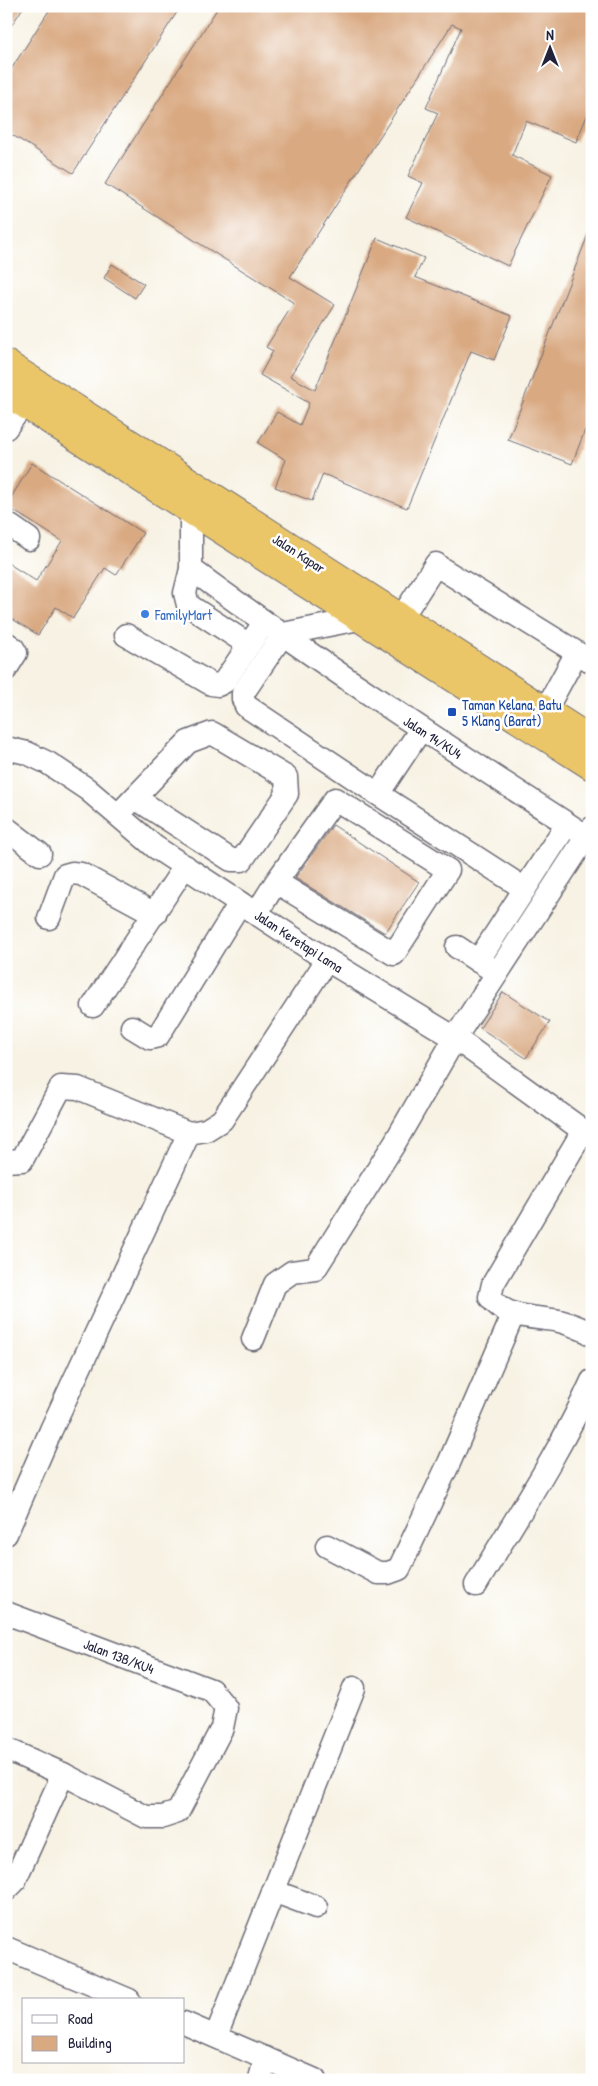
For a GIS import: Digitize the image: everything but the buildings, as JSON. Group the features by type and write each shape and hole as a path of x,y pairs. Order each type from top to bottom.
{"highway":[{"name":"Jalan Kapar","path":"6,364 183,477 400,620 592,741"},
{"name":"Jalan Kapar","path":"15,397 359,619 592,766"}],"street":[{"path":"6,428 15,397"},
{"path":"191,510 191,568 186,592 188,605 249,645"},
{"path":"6,523 29,539"},
{"path":"400,620 436,564 584,658 545,711"},
{"name":"Jalan 14/KU4","path":"191,568 273,628 421,730 567,824 589,832"},
{"path":"126,635 211,684 218,685 224,682 249,645 273,628 359,619"},
{"path":"273,628 243,693 242,699 246,706 525,889"},
{"path":"6,643 16,653 6,669"},
{"path":"378,794 421,730"},
{"path":"118,815 188,742 212,733 286,777 287,794 242,860 231,860 135,798"},
{"name":"Jalan Keretapi Lama","path":"6,748 27,753 48,763 88,789 155,847 327,960 455,1038 588,1134"},
{"path":"132,1027 150,1038 158,1036 248,909 276,882 334,799 448,870 394,954 276,882"},
{"path":"478,960 567,824"},
{"path":"6,828 40,854"},
{"path":"253,1339 275,1284 292,1272 315,1269 331,1246 394,1144 455,1038 589,832"},
{"path":"93,1006 186,866"},
{"path":"49,918 65,875 72,873 81,874 155,914"},
{"path":"457,947 497,973"},
{"path":"6,1161 22,1160 61,1087 78,1088 189,1133 206,1130 222,1120 327,960"},
{"path":"6,1534 51,1430 189,1133"},
{"path":"588,1134 493,1284 490,1297 496,1306 513,1315 561,1321 592,1335"},
{"path":"327,1546 378,1572 388,1573 399,1569 449,1464 513,1315"},
{"path":"476,1585 544,1473 579,1409 592,1380"},
{"name":"Jalan 13B/KU4","path":"6,1613 211,1690 226,1708 222,1728 178,1812 163,1817 146,1817 63,1774"},
{"path":"216,2036 354,1688"},
{"path":"6,1749 63,1774 14,1882 6,1890"},
{"path":"273,1891 316,1907"},
{"path":"6,1948 124,1998"},
{"path":"185,2023 314,2080"},
{"path":"260,2080 265,2058"}],"place":[{"name":"FamilyMart","path":"145,614"},
{"name":"Taman Kelana, Batu 5 Klang (Barat)","path":"452,712"}]}
